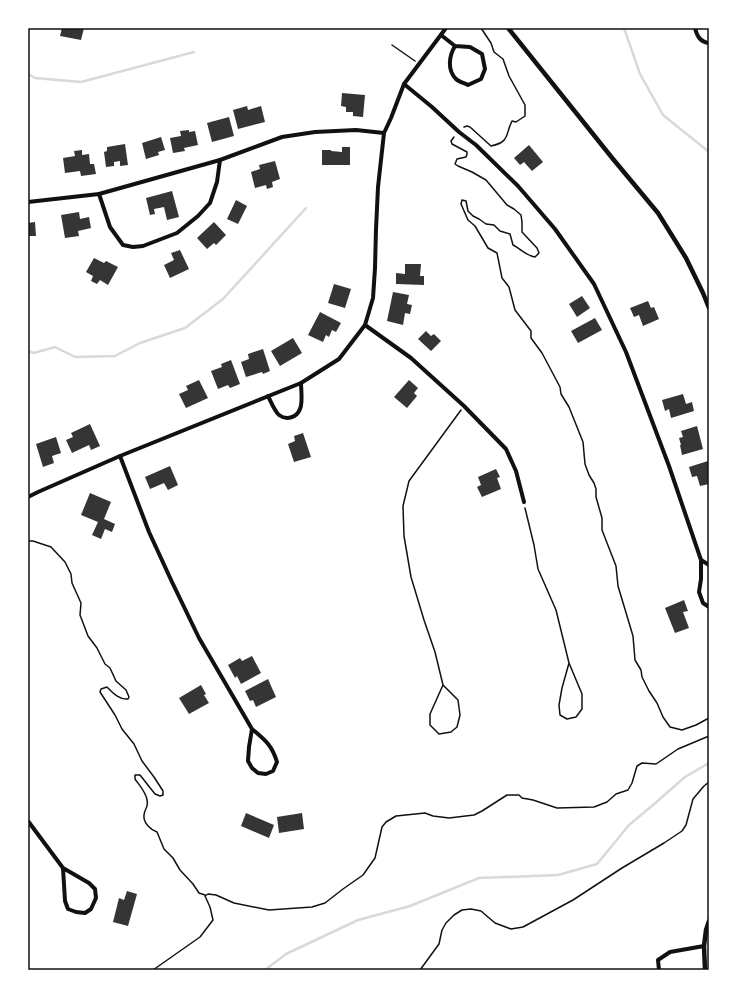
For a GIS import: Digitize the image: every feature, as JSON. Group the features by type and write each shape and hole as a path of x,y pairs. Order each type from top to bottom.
{"street":[{"path":"28,497 120,456 301,383 339,359 365,325 373,298 378,187 384,133 404,84 446,28"},
{"path":"508,28 658,213 686,258 709,308"},
{"path":"695,28 696,34 701,40 709,43"},
{"path":"441,35 455,46 470,47 482,54 485,69 481,79 468,85 456,80 450,68 451,52 455,46"},
{"path":"404,84 476,145 518,186 555,228 594,284 626,352 669,466 701,560 699,592 702,603 709,607"},
{"path":"28,202 99,194 220,160 282,137 315,132 356,130 384,133"},
{"path":"99,194 110,227 123,245 133,247 143,246 176,233 206,208 210,203 220,160"},
{"path":"365,325 411,358 464,406 506,449 516,470 524,502"},
{"path":"268,396 278,415 285,418 292,417 297,414 301,408 301,383"},
{"path":"120,456 149,532 199,638 252,729 268,743 274,754 277,762 273,771 266,774 258,773 252,768 248,761 252,729"},
{"path":"701,560 709,565"},
{"path":"28,821 62,868 89,883 95,889 96,898 91,909 85,913 68,909 65,901 62,868"},
{"path":"705,970 704,946 709,921"},
{"path":"659,970 658,960 670,952 704,946"}],"path":[{"path":"463,128 467,126 470,127 491,146 499,144 508,136 512,121 516,122 525,116 525,105 509,76 503,59 494,52 491,43 481,28"},
{"path":"392,44 419,64"},
{"path":"456,136 451,141 452,144 467,152 467,154 466,157 457,159 455,164 486,180 507,205 521,215 522,232 537,248 539,253 536,257 529,256 524,251 513,245 510,234 500,231 494,225 486,224 473,216 468,211 466,201 462,200 461,204 468,220 475,226 488,248 497,253 502,278 509,287 515,310 530,331 532,338 542,353 560,387 561,394 570,407 582,442 589,475 596,489 596,497 602,518 602,530 616,566 618,586 633,636 635,660 642,677 663,717 670,727 682,730 709,718"},
{"path":"443,686 430,714 430,725 439,734 451,732 457,727 460,715 458,700 443,686 411,577 404,536 403,506 409,481 464,406"},
{"path":"524,502 538,569 556,610 569,662 582,694 582,709 576,717 568,719 560,715 559,705 569,662"},
{"path":"28,541 33,541 51,548 64,562 71,574 72,583 81,603 80,615 88,636 97,648 105,664 110,668 116,681 126,690 128,698 118,697 107,687 101,689 100,692 116,715 122,729 134,744 142,762 163,791 163,795 160,796 155,794 140,775 135,775 134,779 142,788 147,798 148,806 144,819 152,830 156,832 164,849 173,858 180,870 199,893 205,896 210,907 213,920 200,937 153,970"},
{"path":"205,896 208,894 216,895 234,902 269,910 312,907 325,903 363,875 376,858 382,827 386,822 396,816 425,813 433,816 449,818 474,815 482,812 507,795 519,795 522,798 556,808 594,807 607,802 616,794 628,790 632,783 637,766 642,763 656,764 678,749 709,736"},
{"path":"420,970 438,944 442,930 446,923 454,915 462,910 471,909 481,911 495,923 511,930 523,927 573,900 682,831 686,825 693,799 709,782"}],"building":[{"path":"62,28 84,28 81,40 60,36"},
{"path":"342,93 365,95 363,117 353,116 353,112 346,112 346,107 341,106"},
{"path":"247,106 248,110 261,106 265,122 238,129 233,110"},
{"path":"229,117 234,136 212,142 207,123"},
{"path":"189,130 189,132 195,131 198,145 184,148 185,151 173,153 170,138 181,136 180,131"},
{"path":"161,137 165,150 158,152 159,155 146,159 142,143"},
{"path":"125,144 128,165 120,166 120,161 114,162 114,166 106,167 104,152 107,151 107,147"},
{"path":"529,145 543,162 532,171 524,162 520,165 514,158"},
{"path":"342,147 350,147 350,165 322,165 322,150 342,152"},
{"path":"82,150 82,155 89,154 90,164 94,164 96,174 81,176 80,171 65,173 63,158 75,156 74,151"},
{"path":"275,161 280,179 272,182 273,187 267,189 266,185 255,188 251,172 260,169 259,165"},
{"path":"172,191 179,217 167,220 164,207 154,209 155,214 150,215 146,198"},
{"path":"236,200 247,206 238,224 227,219"},
{"path":"79,212 80,219 89,217 91,228 78,231 79,236 65,238 61,215"},
{"path":"35,222 36,236 28,236 28,223"},
{"path":"214,222 226,235 216,245 214,243 207,249 197,238"},
{"path":"180,250 189,269 170,278 164,265 174,260 171,253"},
{"path":"94,258 104,263 106,261 118,267 108,285 100,280 97,284 91,281 93,276 86,272"},
{"path":"405,264 421,264 420,276 424,276 424,285 396,284 396,273 405,274"},
{"path":"334,284 351,289 345,308 328,303"},
{"path":"393,292 409,295 407,304 412,305 410,314 405,313 403,325 387,321"},
{"path":"582,296 590,308 577,317 569,304"},
{"path":"648,301 651,308 654,307 659,319 643,326 639,315 634,317 630,308"},
{"path":"320,312 341,323 336,332 332,330 329,337 326,335 323,342 308,335"},
{"path":"595,318 602,330 578,343 571,331"},
{"path":"426,331 431,336 434,334 441,341 431,351 418,339"},
{"path":"293,338 302,353 280,366 271,351"},
{"path":"263,349 270,371 263,374 262,372 246,377 241,362 249,359 248,354"},
{"path":"231,360 240,384 230,388 228,385 218,389 211,371 222,367 221,364"},
{"path":"199,380 208,398 186,408 179,394 188,390 186,386"},
{"path":"409,380 418,388 414,393 417,396 407,408 394,397"},
{"path":"683,394 686,404 692,402 694,411 671,418 669,409 665,411 662,400"},
{"path":"90,424 100,446 91,450 89,445 72,453 66,440 73,437 71,433"},
{"path":"697,426 703,449 682,455 679,438 683,437 681,431"},
{"path":"303,433 311,457 294,462 288,444 295,441 294,436"},
{"path":"56,437 61,453 52,456 54,463 43,467 36,444"},
{"path":"708,461 709,484 700,486 697,476 692,477 689,467"},
{"path":"170,466 178,485 168,490 164,483 150,489 145,477"},
{"path":"496,469 500,477 497,478 501,489 482,497 477,487 481,485 478,477"},
{"path":"90,493 111,502 104,519 115,524 112,532 105,529 101,539 92,535 98,522 81,515"},
{"path":"684,600 688,611 683,612 689,628 675,633 665,608"},
{"path":"252,656 261,673 241,684 237,676 235,678 228,665 240,658 242,661"},
{"path":"268,679 276,697 256,707 253,700 250,701 245,691"},
{"path":"201,685 206,694 204,695 209,703 189,714 179,698"},
{"path":"246,813 274,825 269,838 241,826"},
{"path":"302,813 304,829 279,833 277,817"},
{"path":"127,891 137,894 128,926 113,922 119,898 124,900"}],"waterway":[{"path":"624,28 640,74 663,115 709,152"},
{"path":"28,74 35,78 81,82 194,52"},
{"path":"28,351 34,353 55,347 75,357 115,356 140,343 185,328 223,299 306,208"},
{"path":"265,970 286,954 358,920 410,906 479,878 558,875 597,864 629,825 685,777 709,763"}]}
